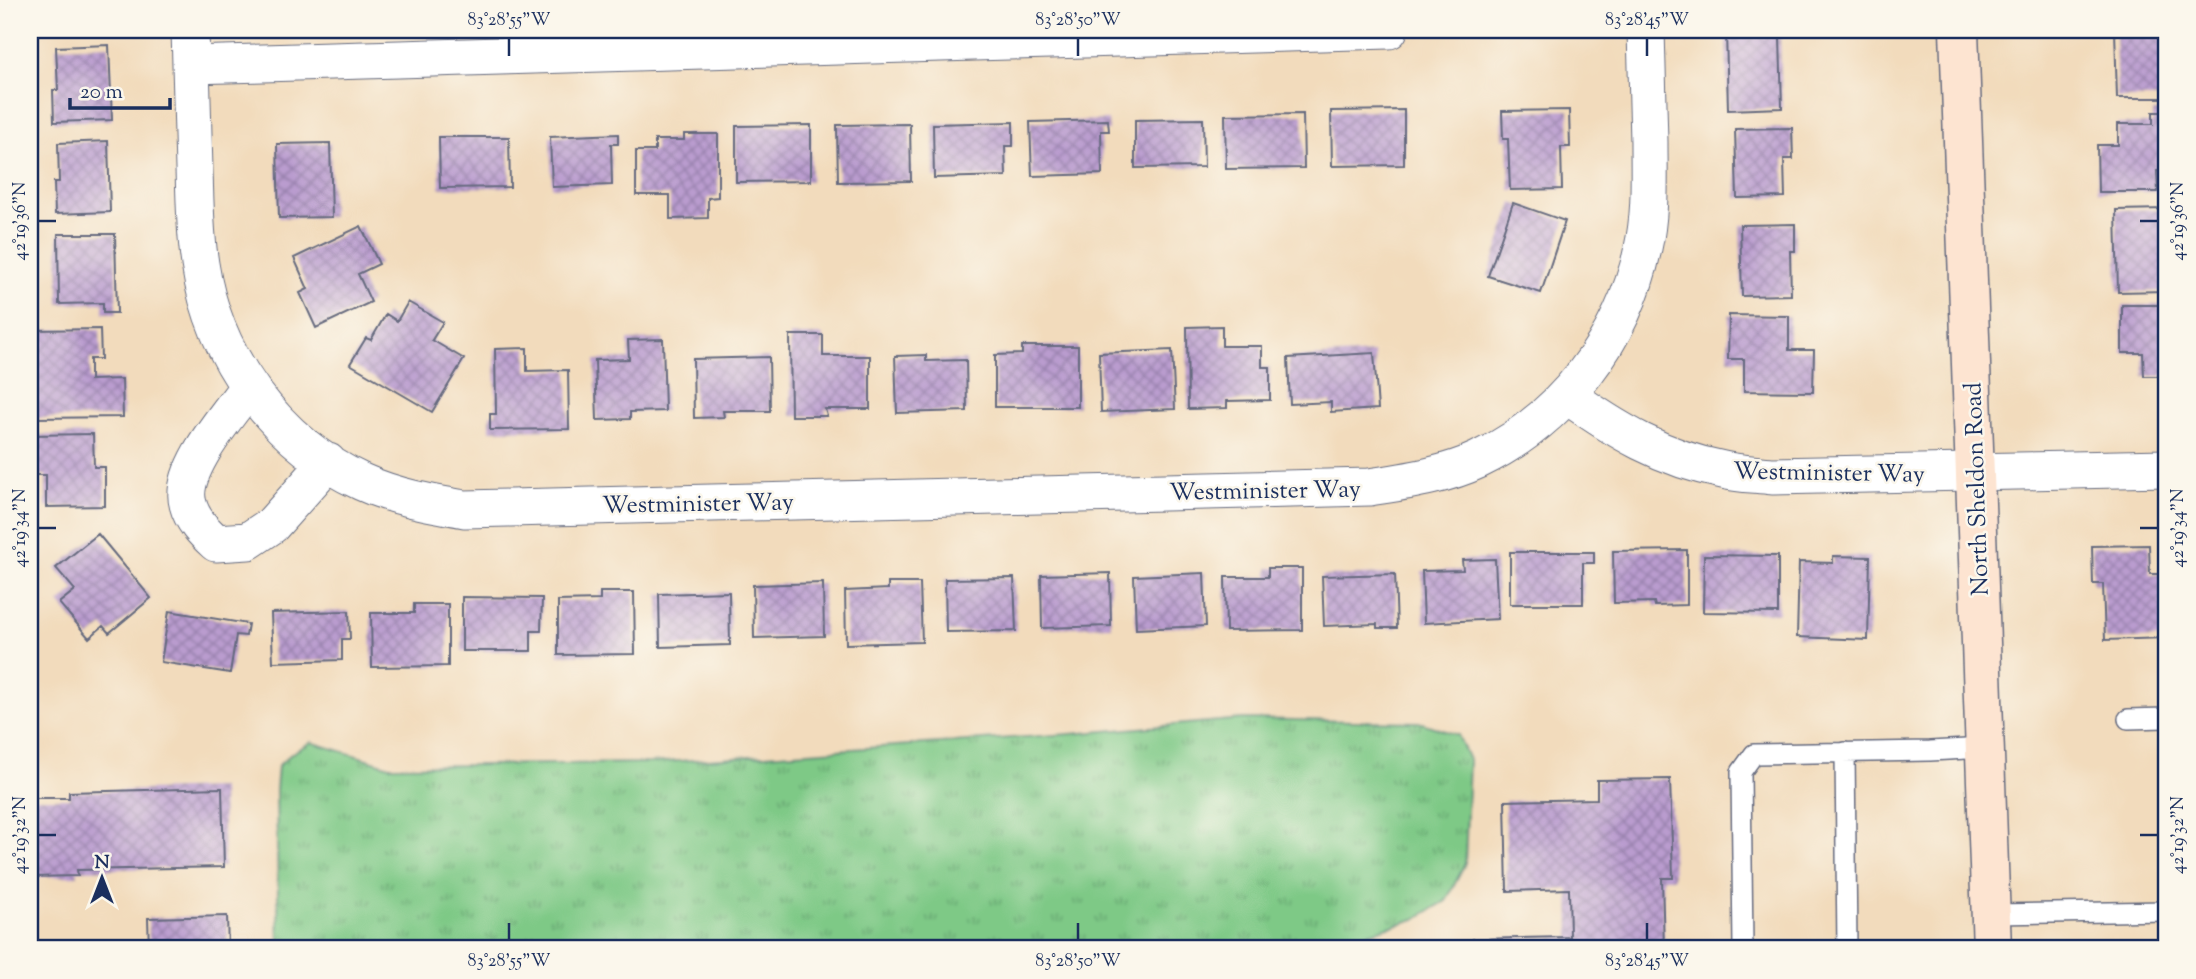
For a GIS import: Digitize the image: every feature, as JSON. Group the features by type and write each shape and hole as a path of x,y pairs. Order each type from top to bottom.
{"street":[{"path":"191,47 1389,30"},
{"path":"1567,394 1596,359 1613,331 1631,291 1644,248 1650,196 1646,30"},
{"name":"North Sheldon Road","path":"1959,30 1992,931"},
{"name":"Westminister Way","path":"191,47 196,228 200,266 213,318 225,348 263,406 314,452 362,482 416,501 465,509 1370,487 1427,478 1479,460 1528,430 1567,394 1605,422 1645,445 1681,460 1724,471 1772,476 2166,468"},
{"path":"249,386 206,446 187,480 187,503 199,528 216,543 248,541 272,525 314,452"}],"lane":[{"path":"2128,719 2166,718"},
{"path":"1743,949 1741,772 1754,754 1985,748"},
{"path":"1845,752 1847,949"},
{"path":"1992,931 2166,911"}],"green space":[{"path":"1243,719 1419,722 1458,735 1469,760 1465,864 1446,901 1415,919 1362,935 1259,949 279,949 276,790 278,766 292,753 311,742 390,766 650,763 1070,734"}],"building":[{"path":"1737,30 1737,38 1780,37 1782,108 1728,110 1726,31"},
{"path":"2115,30 2166,30 2166,98 2117,98"},
{"path":"109,45 112,120 54,122 53,90 58,90 56,47"},
{"path":"1404,110 1404,165 1332,166 1331,111"},
{"path":"1569,110 1570,147 1561,147 1562,189 1510,190 1508,139 1503,139 1502,111"},
{"path":"2153,112 2166,112 2166,171 2157,171 2158,192 2098,192 2097,145 2118,145 2118,124 2153,124"},
{"path":"1303,114 1304,168 1226,169 1225,115"},
{"path":"1203,119 1204,167 1135,168 1135,120"},
{"path":"1108,120 1109,131 1101,131 1102,174 1032,176 1030,122"},
{"path":"1013,122 1013,146 1005,146 1006,176 934,178 933,124"},
{"path":"910,124 911,181 838,182 837,125"},
{"path":"811,125 811,181 736,182 736,126"},
{"path":"1792,128 1793,159 1784,159 1785,197 1737,198 1735,129"},
{"path":"618,134 618,144 611,144 612,185 552,187 550,137"},
{"path":"684,134 718,134 718,197 708,198 708,218 670,219 670,195 636,195 636,151 655,151 655,140 684,140"},
{"path":"439,137 509,137 510,187 440,188"},
{"path":"108,141 110,212 55,214 54,182 59,182 58,143"},
{"path":"330,143 332,217 279,218 277,144"},
{"path":"1513,203 1565,221 1541,293 1488,276"},
{"path":"2166,209 2166,291 2118,292 2116,210"},
{"path":"1795,224 1795,251 1790,251 1791,295 1742,296 1740,225"},
{"path":"361,226 379,264 358,274 371,302 316,328 300,293 308,289 294,258"},
{"path":"58,234 115,234 117,313 103,313 103,303 59,304"},
{"path":"408,302 443,322 432,340 464,359 432,412 350,364 366,338 371,340 386,314 397,321"},
{"path":"2122,305 2166,305 2166,376 2144,376 2143,353 2122,353"},
{"path":"1729,315 1789,316 1789,350 1814,350 1813,392 1744,391 1744,359 1728,359"},
{"path":"1222,326 1222,346 1262,346 1262,367 1270,367 1270,400 1227,401 1227,408 1188,409 1187,327"},
{"path":"100,329 101,359 90,359 90,380 122,379 123,417 35,418 35,402 30,402 30,378 35,377 34,330"},
{"path":"790,335 823,335 823,356 870,356 870,409 825,409 827,416 791,416"},
{"path":"663,339 665,411 630,412 630,419 597,420 595,360 629,359 628,340"},
{"path":"1022,346 1078,346 1078,407 995,407 995,355 1022,354"},
{"path":"527,348 527,371 568,370 569,429 490,430 490,414 496,414 495,349"},
{"path":"1172,350 1175,409 1101,412 1099,353"},
{"path":"1374,353 1378,409 1331,412 1331,402 1290,404 1288,358"},
{"path":"926,355 926,361 966,360 967,411 897,413 895,356"},
{"path":"769,357 770,411 723,411 724,417 694,418 693,359"},
{"path":"93,434 94,467 105,467 105,506 46,507 46,475 30,475 30,435"},
{"path":"98,534 151,598 109,633 103,626 89,638 59,603 75,590 56,568"},
{"path":"2149,545 2150,574 2166,574 2166,638 2105,640 2103,584 2093,584 2092,546"},
{"path":"1687,550 1687,605 1614,603 1613,551"},
{"path":"1510,552 1594,552 1594,563 1583,563 1583,604 1510,604"},
{"path":"1704,555 1778,556 1778,613 1703,612"},
{"path":"1833,556 1870,557 1868,640 1797,637 1799,562 1833,563"},
{"path":"1495,559 1498,619 1424,623 1422,571 1463,570 1462,560"},
{"path":"1268,568 1302,568 1302,630 1226,631 1225,577 1268,577"},
{"path":"1110,573 1111,626 1042,628 1041,575"},
{"path":"1204,573 1206,626 1136,629 1134,576"},
{"path":"1395,574 1397,628 1377,628 1377,624 1324,626 1322,576"},
{"path":"1014,578 1016,631 946,632 945,579"},
{"path":"823,583 824,636 754,638 753,585"},
{"path":"888,583 920,583 922,642 846,644 845,591 888,589"},
{"path":"600,592 634,592 635,654 558,655 558,601 600,600"},
{"path":"729,592 730,645 660,647 659,594"},
{"path":"462,597 542,598 541,631 531,631 531,651 462,651"},
{"path":"414,604 448,604 448,666 372,667 371,613 414,613"},
{"path":"169,611 248,624 246,636 236,635 230,673 161,662"},
{"path":"349,611 350,639 342,639 342,660 273,662 271,613"},
{"path":"1670,779 1673,878 1662,878 1664,949 1473,949 1473,939 1570,937 1569,889 1507,891 1505,801 1597,799 1597,780"},
{"path":"222,788 224,867 77,870 78,876 30,877 30,798 69,798 69,792"},
{"path":"227,916 228,949 149,949 148,918"}]}
